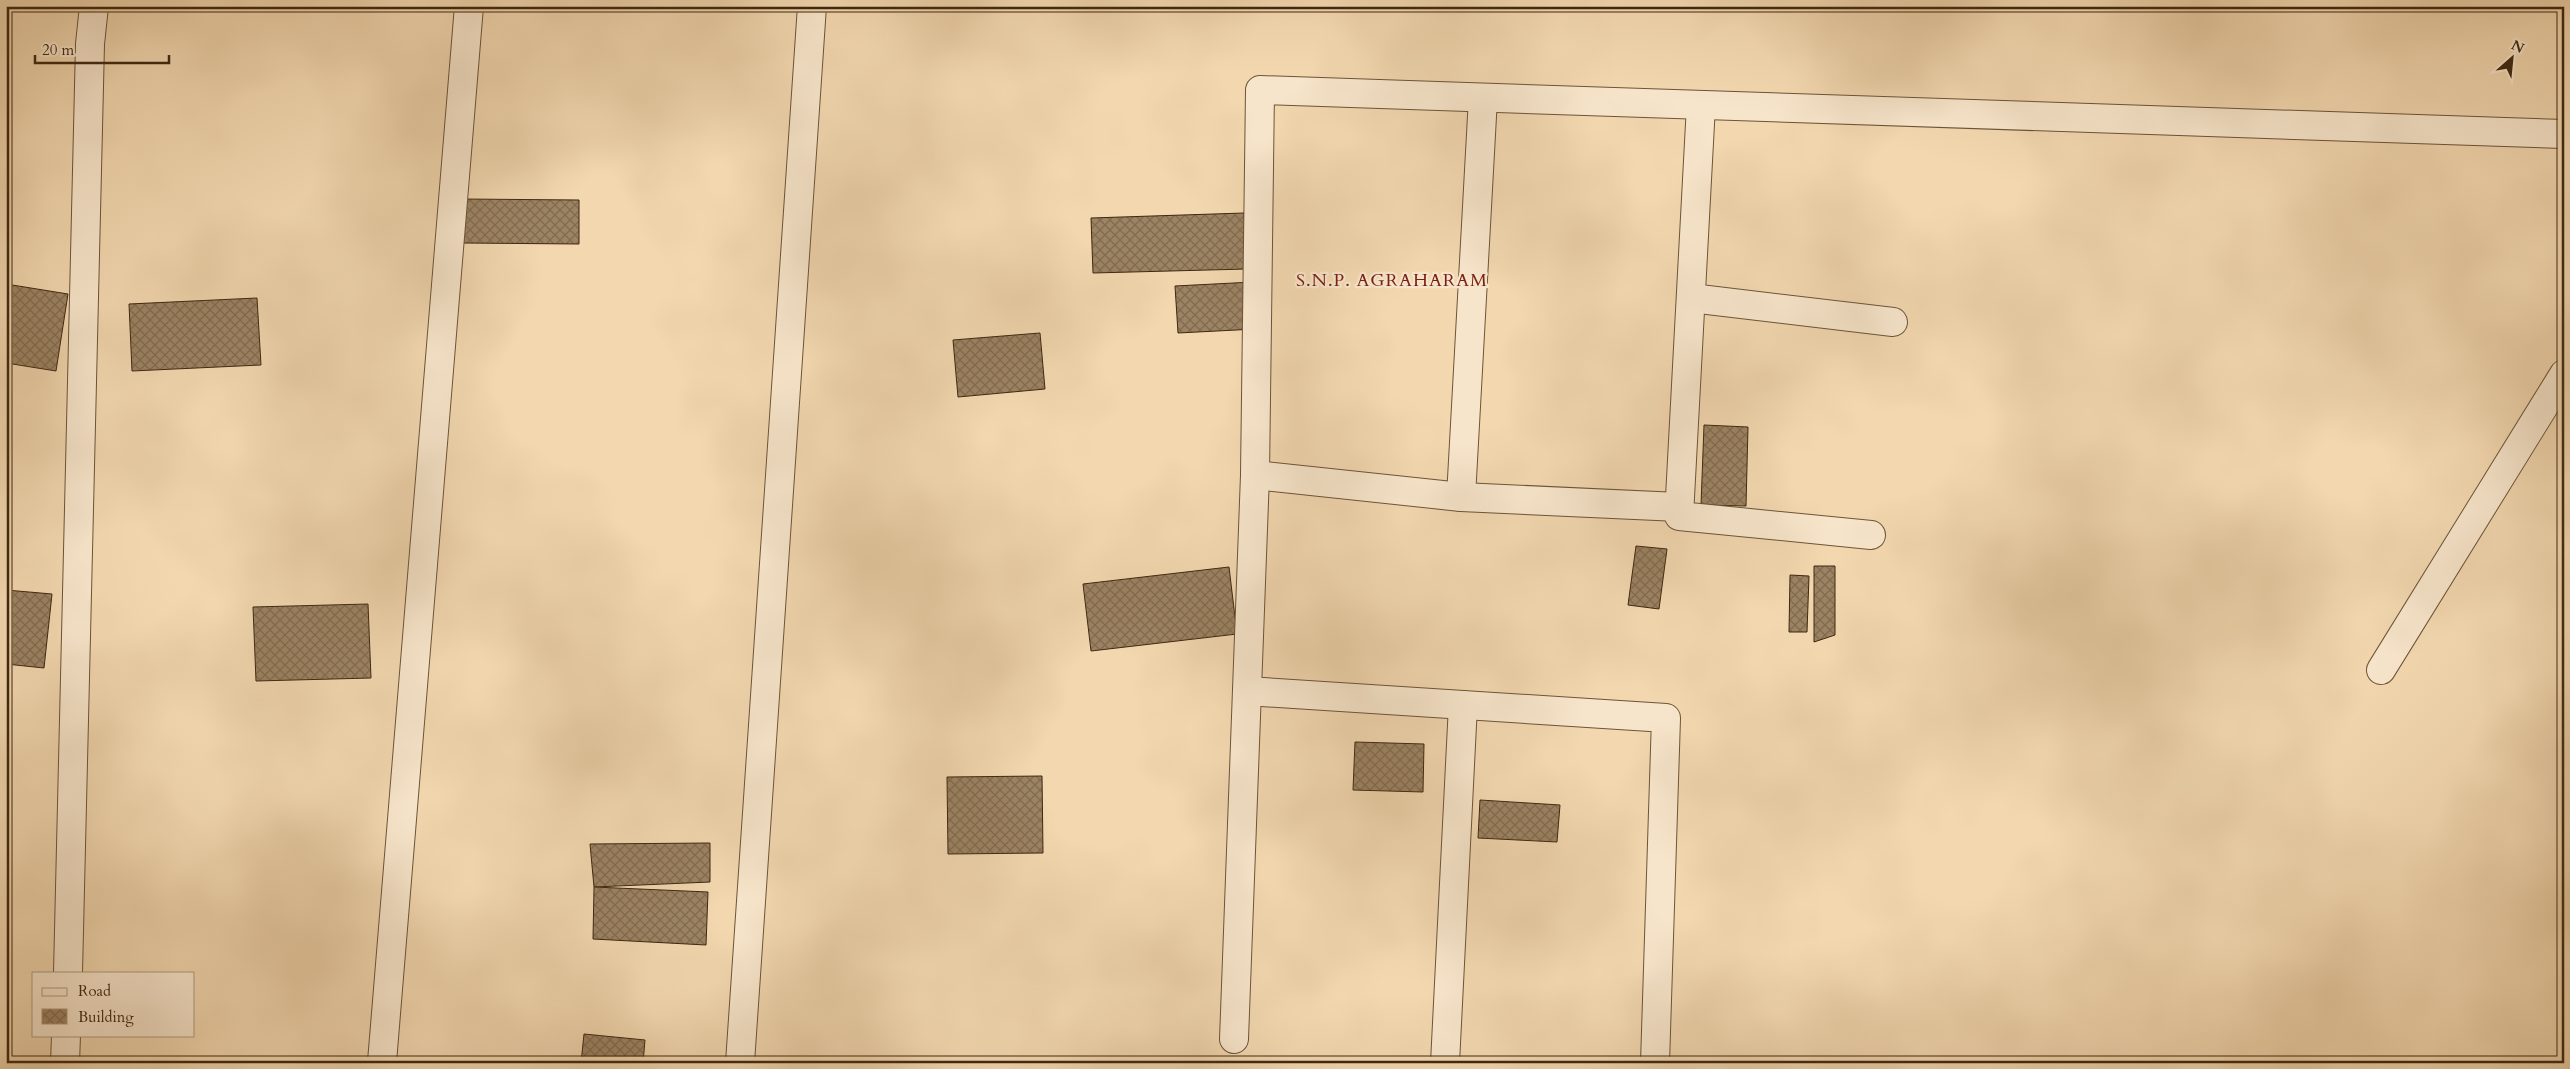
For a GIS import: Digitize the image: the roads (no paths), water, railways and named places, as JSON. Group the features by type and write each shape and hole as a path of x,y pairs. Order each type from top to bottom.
{"street":[{"path":"68,972 90,44 94,6"},
{"path":"382,1062 469,6"},
{"path":"740,1063 812,6"},
{"path":"1234,1039 1256,475 1260,90 2564,134"},
{"path":"1461,497 1483,98"},
{"path":"1701,105 1679,516 1871,535"},
{"path":"1691,298 1892,322"},
{"path":"2382,670 2564,374"},
{"path":"1256,475 1461,497 1679,507"},
{"path":"1247,691 1666,718 1655,1063"},
{"path":"1445,1063 1463,705"},
{"path":"65,1063 66,1036"}],"district":[{"name":"S.N.P. AGRAHARAM","path":"1392,280"}]}
